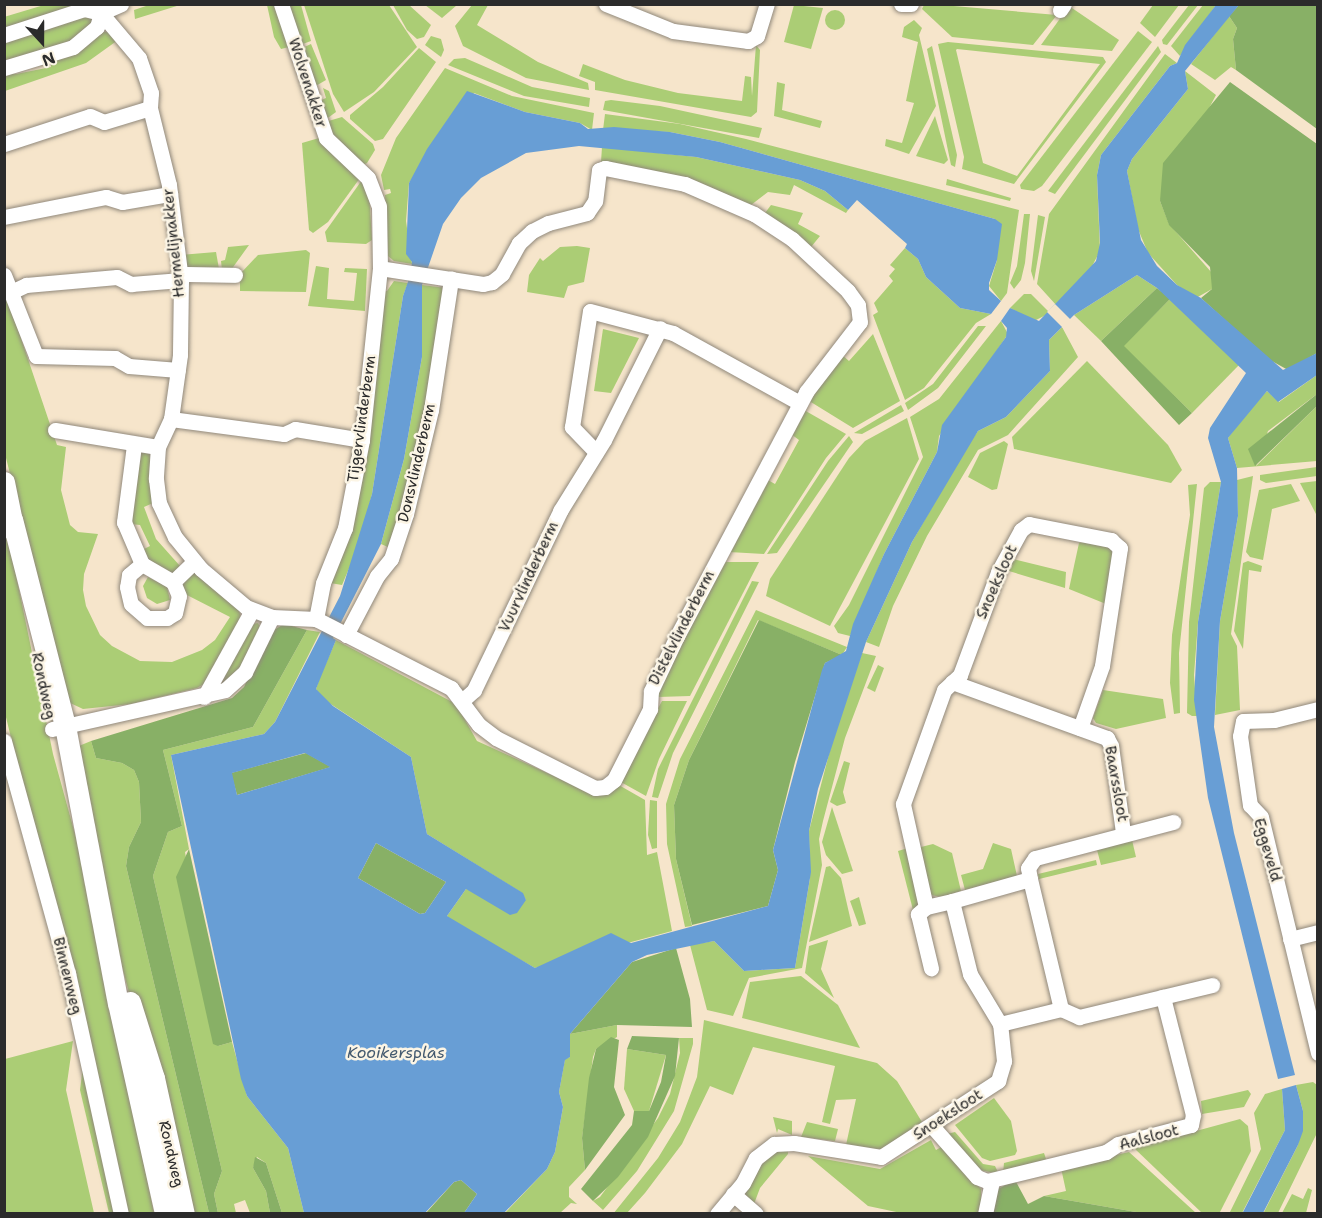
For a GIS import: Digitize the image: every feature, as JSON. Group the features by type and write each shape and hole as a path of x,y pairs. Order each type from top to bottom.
{"main road":[{"name":"Rondweg","path":"4,482 12,519 29,571 58,727 112,958 118,1003 165,1214"},
{"name":"Rondweg","path":"112,958 150,1063 184,1214"}],"street":[{"path":"4,35 84,9 100,9 121,4"},
{"name":"Wolvenakker","path":"281,4 326,138 368,178 376,191 380,249"},
{"path":"606,4 673,31 748,41 755,38 766,4"},
{"path":"901,4 911,4"},
{"path":"4,68 73,47 97,27 100,9"},
{"name":"Hermelijnakker","path":"100,9 139,58 151,93 150,108 170,194 181,277 178,370 171,418 158,447"},
{"path":"4,144 90,116 104,122 150,108"},
{"name":"Distelvlinderberm","path":"262,614 320,621 452,688 463,700 479,725 496,738 595,788 610,784 650,709 651,691 677,636 800,403 861,317 848,291 771,224 700,189 610,168 599,170 594,201 587,213 548,223 532,231 519,243 498,279 486,284 451,279"},
{"path":"4,217 106,197 122,202 170,194"},
{"name":"Tijgervlinderberm","path":"320,621 327,572 345,528 362,440 380,249"},
{"path":"380,268 451,279"},
{"path":"4,275 36,356 115,358 129,366 178,370"},
{"path":"11,292 26,285 117,277 131,284 181,277 235,275"},
{"name":"Donsvlinderberm","path":"343,633 377,576 391,559 406,514 429,419 451,279"},
{"path":"596,452 572,427 590,311 660,328 800,403"},
{"name":"Vuurvlinderberm","path":"463,700 474,690 560,511 596,452 660,328"},
{"path":"171,418 284,435 295,429 362,440"},
{"path":"55,430 127,440 134,445 158,447 156,479 159,503 169,528 194,562 262,614"},
{"path":"134,445 124,522 142,564 173,582 179,596 176,613 167,618 147,618 131,604 127,587 132,571 142,564"},
{"name":"Snoeksloot","path":"931,968 918,914 927,907 903,804 944,690 960,675 998,572 1023,527 1032,524 1111,540 1118,544 1121,553 1102,666 1080,728"},
{"path":"173,582 194,562"},
{"path":"58,727 225,690 240,679 262,614"},
{"path":"204,696 262,614"},
{"name":"Baarssloot","path":"952,682 1080,728 1110,742 1123,833 1116,838 1035,858 1028,868 1030,879"},
{"name":"Eggeveld","path":"1317,710 1274,720 1243,721 1240,735 1250,805 1261,817 1317,1053"},
{"name":"Binnenweg","path":"4,741 68,973 121,1214"},
{"path":"1123,833 1173,822"},
{"path":"927,907 1030,879 1061,1009"},
{"name":"Snoeksloot","path":"717,1214 756,1158 774,1144 794,1143 872,1158 891,1153 998,1081 1004,1061 1000,1024 970,974 952,901"},
{"path":"1290,939 1317,932"},
{"path":"1000,1024 1061,1009 1079,1017 1212,985"},
{"name":"Aalsloot","path":"992,1181 1106,1152 1118,1144 1191,1125 1192,1113 1163,997"},
{"path":"932,1126 977,1177 992,1181 985,1214"},
{"path":"733,1194 756,1214"}],"green space":[{"path":"152,4 180,5 135,19 134,10"},
{"path":"44,5 83,5 5,31 4,17"},
{"path":"267,5 275,5 289,47 281,49 274,37"},
{"path":"288,5 301,5 311,41 300,45"},
{"path":"304,5 389,5 417,47 374,92 344,112 333,94"},
{"path":"393,5 409,5 431,25 424,37 417,39 407,30"},
{"path":"425,5 457,5 442,18"},
{"path":"472,5 488,5 477,25 538,62 588,83 589,90 526,78 463,46 455,26"},
{"path":"794,5 823,8 811,49 784,42"},
{"path":"924,5 1057,15 1033,45 952,37 922,9"},
{"path":"1153,5 1179,5 1155,37 1140,23"},
{"path":"1189,5 1198,5 1167,45 1163,44 1162,40"},
{"path":"1203,5 1216,5 1180,56 1171,46"},
{"path":"1239,5 1317,5 1317,129 1236,70 1233,39 1237,28 1229,16"},
{"path":"1069,6 1119,40 1112,51 1041,45"},
{"path":"835,10 842,13 845,20 842,27 835,30 828,27 825,20 828,13"},
{"path":"88,14 94,20 75,41 5,64 4,38"},
{"path":"1229,16 1237,28 1233,39 1236,70 1231,67 1215,80 1191,64"},
{"path":"914,20 922,28 919,35 936,106 909,154 885,146 886,139 902,143 914,103 906,101 918,42 902,37 904,27"},
{"path":"1138,31 1152,42 1042,186 1034,191 1021,189 1020,185"},
{"path":"100,32 110,32 118,40 86,63 5,91 5,73 16,74 51,67 51,59"},
{"path":"431,36 441,39 444,50 441,57 425,45"},
{"path":"948,42 1103,57 1106,62 1014,184 962,169 964,157 938,44","holes":["957,49 1100,64 1017,176 983,163"]},
{"path":"311,44 326,80 314,87 302,48"},
{"path":"756,45 760,50 757,112 751,117 595,90 595,82 579,76 583,64 625,80 678,93 742,101 745,76 751,77 752,96"},
{"path":"932,46 957,155 955,167 951,165 927,49"},
{"path":"1158,46 1161,52 1055,194 1048,191"},
{"path":"419,48 436,62 383,139 375,141 350,119 350,115 383,87"},
{"path":"1165,54 1177,63 1170,66 1101,155 1097,175 1100,251 1089,272 1057,306 1037,284 1049,214"},
{"path":"465,58 532,87 590,98 589,107 524,96 448,65 454,59"},
{"path":"445,68 512,96 594,113 592,130 580,123 525,112 474,93 409,183 406,221 412,264 394,261 388,256 385,195 391,193 390,189 384,190 381,175 396,138"},
{"path":"1185,71 1216,95 1160,201 1169,224 1212,273 1212,289 1196,298 1177,285 1148,253 1138,229 1127,171 1132,159 1188,89"},
{"path":"777,82 785,84 782,110 822,121 820,128 774,116"},
{"path":"1230,82 1317,144 1317,353 1288,370 1268,359 1201,298 1212,289 1210,267 1169,225 1160,201 1163,163"},
{"path":"323,88 329,91 336,112 325,120 319,101 326,98"},
{"path":"605,101 660,106 762,128 759,138 603,110"},
{"path":"605,114 680,124 746,139 1019,210 1007,293 1001,301 989,286 997,260 995,219 720,142 670,132 603,130"},
{"path":"935,116 948,160 944,164 916,156"},
{"path":"342,117 373,144 375,150 367,163 363,165 337,142 325,122"},
{"path":"319,138 360,178 328,222 313,233 309,230 302,143"},
{"path":"602,147 696,157 800,180 825,191 848,210 846,213 794,185 790,195 768,192 751,205 601,162"},
{"path":"947,179 1011,198 1010,201 946,185"},
{"path":"362,180 369,192 372,240 366,244 327,242 325,232"},
{"path":"771,205 803,213 798,224 820,236 811,247 765,213"},
{"path":"1024,214 1030,214 1025,263 1021,280 1014,289 1010,283 1017,266"},
{"path":"1038,215 1045,217 1034,281 1031,271"},
{"path":"249,245 231,270 222,270 221,261 225,260 228,247"},
{"path":"560,247 590,248 584,282 568,286 564,298 527,292 529,275 540,258 543,261"},
{"path":"905,248 918,259 926,277 960,308 991,314 976,323 924,388 905,400 873,315 878,312 874,303 893,281 889,276 895,269 890,265"},
{"path":"306,250 310,253 306,292 240,291 240,274 258,255"},
{"path":"216,252 219,269 187,268 180,255"},
{"path":"316,266 329,268 327,299 354,301 357,273 344,272 345,268 367,269 365,311 308,306"},
{"path":"1137,275 1157,288 1101,341 1074,315"},
{"path":"394,281 408,283 403,296 372,494 359,545 342,585 330,583 383,291 387,291"},
{"path":"422,285 446,288 421,432 390,548 381,544 404,459 422,357"},
{"path":"4,288 57,445 66,447 61,490 70,525 78,532 98,534 84,574 83,590 86,606 100,635 112,646 140,661 172,662 202,650 215,640 230,617 183,593 183,579 193,572 239,610 241,619 204,684 197,688 131,704 83,709 68,702 5,454"},
{"path":"1157,288 1170,299 1124,346 1192,413 1179,425 1101,341"},
{"path":"1024,294 1031,294 1050,313 1034,321 1010,308"},
{"path":"1170,299 1239,365 1192,413 1123,346"},
{"path":"1001,321 1008,334 939,436 937,452 884,554 850,636 838,633 834,626 849,605 923,457 910,417 939,399"},
{"path":"978,326 986,326 938,388 908,410 905,403 933,384"},
{"path":"1062,327 1078,357 1008,435 978,450 927,536 893,606 879,647 866,642 912,542 963,453 978,431 1006,417 1050,371 1049,340"},
{"path":"603,329 639,338 611,393 594,391"},
{"path":"873,334 900,401 853,428 806,399 841,354 849,361"},
{"path":"1087,361 1168,445 1182,470 1171,483 1014,449 1012,437"},
{"path":"1317,375 1317,394 1268,431 1256,466 1317,406 1317,461 1237,468 1228,438 1245,415 1267,391 1279,402"},
{"path":"1317,394 1317,406 1255,466 1248,449"},
{"path":"901,405 904,411 862,434 854,433"},
{"path":"804,410 846,434 826,458 764,554 729,552 766,479 775,484 799,440 791,434"},
{"path":"907,418 919,459 830,626 766,596 770,579 849,458 865,441"},
{"path":"849,436 853,442 777,553 767,554 828,461"},
{"path":"1004,441 1008,444 997,489 992,490 968,477 980,453"},
{"path":"138,453 150,453 153,503 144,507 156,539 180,566 173,573 149,565 142,550 150,546 140,525 130,524"},
{"path":"1317,467 1317,476 1266,483 1260,480 1260,475"},
{"path":"1253,476 1231,634 1237,646 1240,710 1215,715 1220,621 1238,516 1237,480"},
{"path":"1318,481 1317,516 1300,483"},
{"path":"1210,482 1221,482 1198,622 1194,675 1197,716 1192,716 1187,713 1189,622 1204,488"},
{"path":"1197,484 1179,653 1180,713 1174,714 1170,683 1172,635 1190,515 1188,485"},
{"path":"1291,484 1300,501 1272,509 1263,560 1250,557 1246,552 1259,490"},
{"path":"4,517 53,754 78,845 154,1213 126,1213 5,713"},
{"path":"1085,541 1113,549 1106,604 1069,589 1079,543"},
{"path":"1013,559 1066,572 1065,588 1009,571 1007,567"},
{"path":"1248,561 1262,566 1261,572 1249,570 1243,649 1234,631 1243,563"},
{"path":"724,562 759,562 690,696 658,697 655,692"},
{"path":"148,577 167,587 170,600 157,604 147,598 143,586"},
{"path":"752,581 759,582 673,753 658,798 652,797 658,769"},
{"path":"756,610 847,647 842,655 758,620 689,760 674,805 676,859 692,926 685,927 667,844 666,804 680,759"},
{"path":"759,620 842,655 825,663 795,762 773,850 778,870 768,906 692,925 676,859 674,805 689,760"},
{"path":"258,623 260,627 239,674 218,686 253,624"},
{"path":"284,624 307,630 253,727 163,750 182,826 168,832 153,876 222,1171 214,1194 218,1213 209,1213 126,866 129,847 141,822 139,782 134,770 122,763 96,758 91,741 232,698 244,687 269,633"},
{"path":"307,630 320,632 275,722 264,734 171,755 189,849 185,852 218,1046 232,1042 247,1096 288,1148 304,1213 282,1213 266,1163 257,1157 253,1168 266,1191 270,1213 250,1213 245,1200 234,1204 236,1213 218,1213 214,1194 222,1171 153,876 168,832 182,826 163,750 253,727"},
{"path":"336,640 456,704 477,741 589,792 617,784 645,800 647,855 657,852 672,931 535,968 450,920 447,916 466,889 526,900 522,893 427,834 411,757 320,697 316,689"},
{"path":"862,653 876,656 845,738 823,821 819,839 822,865 802,968 749,978 733,1016 707,1010 690,945 714,941 744,971 795,968 810,878 809,831 835,731"},
{"path":"878,665 884,668 875,692 867,688"},
{"path":"1103,690 1163,699 1166,718 1116,729 1096,723 1093,718"},
{"path":"662,701 687,701 659,759 646,796 619,781"},
{"path":"91,741 96,758 122,763 134,770 139,782 141,822 129,847 126,866 209,1213 188,1213 120,959 74,748"},
{"path":"306,753 331,767 237,795 231,773"},
{"path":"844,761 850,763 843,792 846,803 837,806 830,802"},
{"path":"650,800 657,801 657,848 652,849 648,835"},
{"path":"832,807 853,871 842,874 826,855 822,842"},
{"path":"1132,840 1136,857 1101,865 1097,850"},
{"path":"376,843 446,882 425,913 420,914 358,878"},
{"path":"993,843 1011,849 1017,876 965,890 961,875 983,869"},
{"path":"933,844 952,853 961,891 941,897 931,895 917,848"},
{"path":"908,848 922,906 913,910 898,851"},
{"path":"189,849 232,1042 218,1046 213,1044 176,877"},
{"path":"1096,860 1097,865 1039,879 1038,874"},
{"path":"830,866 841,878 852,926 809,942 826,867"},
{"path":"859,897 866,924 859,926 850,901"},
{"path":"828,940 821,969 834,998 805,973 809,946"},
{"path":"676,948 690,999 692,1027 617,1025 570,1034 632,962"},
{"path":"801,976 838,1005 860,1048 742,1018 750,982"},
{"path":"704,1020 877,1063 897,1081 922,1122 880,1152 846,1145 856,1099 836,1100 830,1124 822,1122 835,1066 753,1047 733,1095 710,1086 682,1144 645,1193 627,1213 613,1214 658,1158 680,1122 697,1077"},
{"path":"617,1025 617,1037 596,1049 593,1057 582,1138 585,1170 569,1187 569,1197 577,1204 571,1203 560,1213 504,1214 547,1169 555,1152 563,1107 559,1092 565,1059 570,1057 570,1034"},
{"path":"632,1036 679,1038 675,1076 648,1137 618,1177 593,1201 581,1189 632,1125 634,1111 649,1111 661,1082 666,1055 627,1049"},
{"path":"611,1037 619,1040 614,1087 625,1115 585,1170 582,1138 589,1078 596,1049"},
{"path":"679,1038 693,1038 693,1044 674,1111 637,1171 603,1210 593,1201 600,1197 658,1118 670,1094 680,1053"},
{"path":"73,1041 66,1090 94,1213 5,1213 5,1059"},
{"path":"627,1049 666,1055 649,1111 634,1111 624,1089"},
{"path":"83,1066 116,1213 109,1213 80,1090"},
{"path":"1313,1082 1317,1085 1317,1133 1278,1213 1263,1214 1298,1145 1303,1111 1296,1085"},
{"path":"1282,1089 1285,1130 1242,1213 1229,1214 1261,1149 1254,1113 1265,1094"},
{"path":"1248,1090 1251,1094 1244,1107 1202,1114 1201,1101"},
{"path":"994,1098 1011,1121 1017,1151 1015,1155 990,1161 982,1158 955,1125"},
{"path":"773,1117 792,1121 792,1135 778,1129 777,1133"},
{"path":"1240,1119 1248,1126 1251,1151 1219,1214 1202,1213 1134,1148"},
{"path":"807,1122 838,1129 835,1141 801,1137"},
{"path":"955,1132 983,1164 995,1166 999,1174 980,1170 947,1134"},
{"path":"931,1140 936,1150 943,1146 981,1189 981,1213 901,1213 868,1206 808,1156 880,1169"},
{"path":"788,1148 788,1154 760,1188 754,1204 744,1193 762,1161 776,1150"},
{"path":"1129,1152 1196,1213 1142,1213 1044,1196 1066,1191 1061,1168"},
{"path":"1044,1153 1047,1162 1003,1173 1004,1163"},
{"path":"255,1157 266,1163 282,1213 270,1213 266,1191 253,1168"},
{"path":"461,1180 477,1194 464,1213 425,1214 454,1182"},
{"path":"1015,1180 1028,1204 1044,1196 1142,1213 993,1214 998,1189"},
{"path":"1308,1188 1312,1190 1306,1213 1282,1213 1292,1194 1303,1199"}],"water":[{"name":"Kooikersplas","path":"1216,5 1239,5 1185,71 1188,89 1132,159 1127,171 1141,240 1157,266 1177,285 1201,298 1283,370 1317,353 1317,375 1278,402 1267,391 1228,438 1237,468 1238,516 1220,621 1214,727 1234,833 1295,1075 1278,1079 1208,798 1194,700 1198,622 1221,482 1208,438 1210,428 1246,373 1157,288 1137,275 1074,315 1049,340 1050,371 1006,417 978,431 912,542 866,642 818,789 809,831 811,872 795,968 744,971 714,941 647,955 632,962 570,1034 570,1057 565,1060 559,1092 563,1107 555,1152 547,1169 504,1213 464,1213 477,1194 461,1180 454,1182 425,1213 304,1213 288,1148 247,1096 241,1079 171,755 264,734 275,722 340,596 372,494 403,296 410,276 412,262 406,254 409,183 427,149 467,91 525,112 580,123 588,129 614,127 670,132 720,142 995,219 1002,224 997,260 989,283 989,290 1001,301 991,314 960,308 926,277 918,259 905,248 907,244 857,200 848,210 825,191 800,180 696,157 579,146 526,153 481,178 461,198 443,224 422,285 422,357 404,459 381,544 333,638 336,640 316,689 333,706 411,757 427,834 523,893 526,900 517,913 510,915 466,889 447,916 535,968 611,933 631,943 768,906 778,870 773,850 825,663 846,651 853,624 884,554 937,452 942,425 1006,337 1007,328 1001,321 1010,308 1039,321 1096,261 1100,243 1097,175 1101,155 1170,66 1177,63 1185,45","holes":["305,753 330,767 237,795 232,773","376,843 446,882 425,913 420,914 358,878"]},
{"path":"1296,1085 1303,1111 1303,1131 1298,1145 1263,1213 1242,1214 1285,1130 1282,1089"}],"pier":[{"path":"1055,304 1072,321 1064,329 1047,312"}]}
